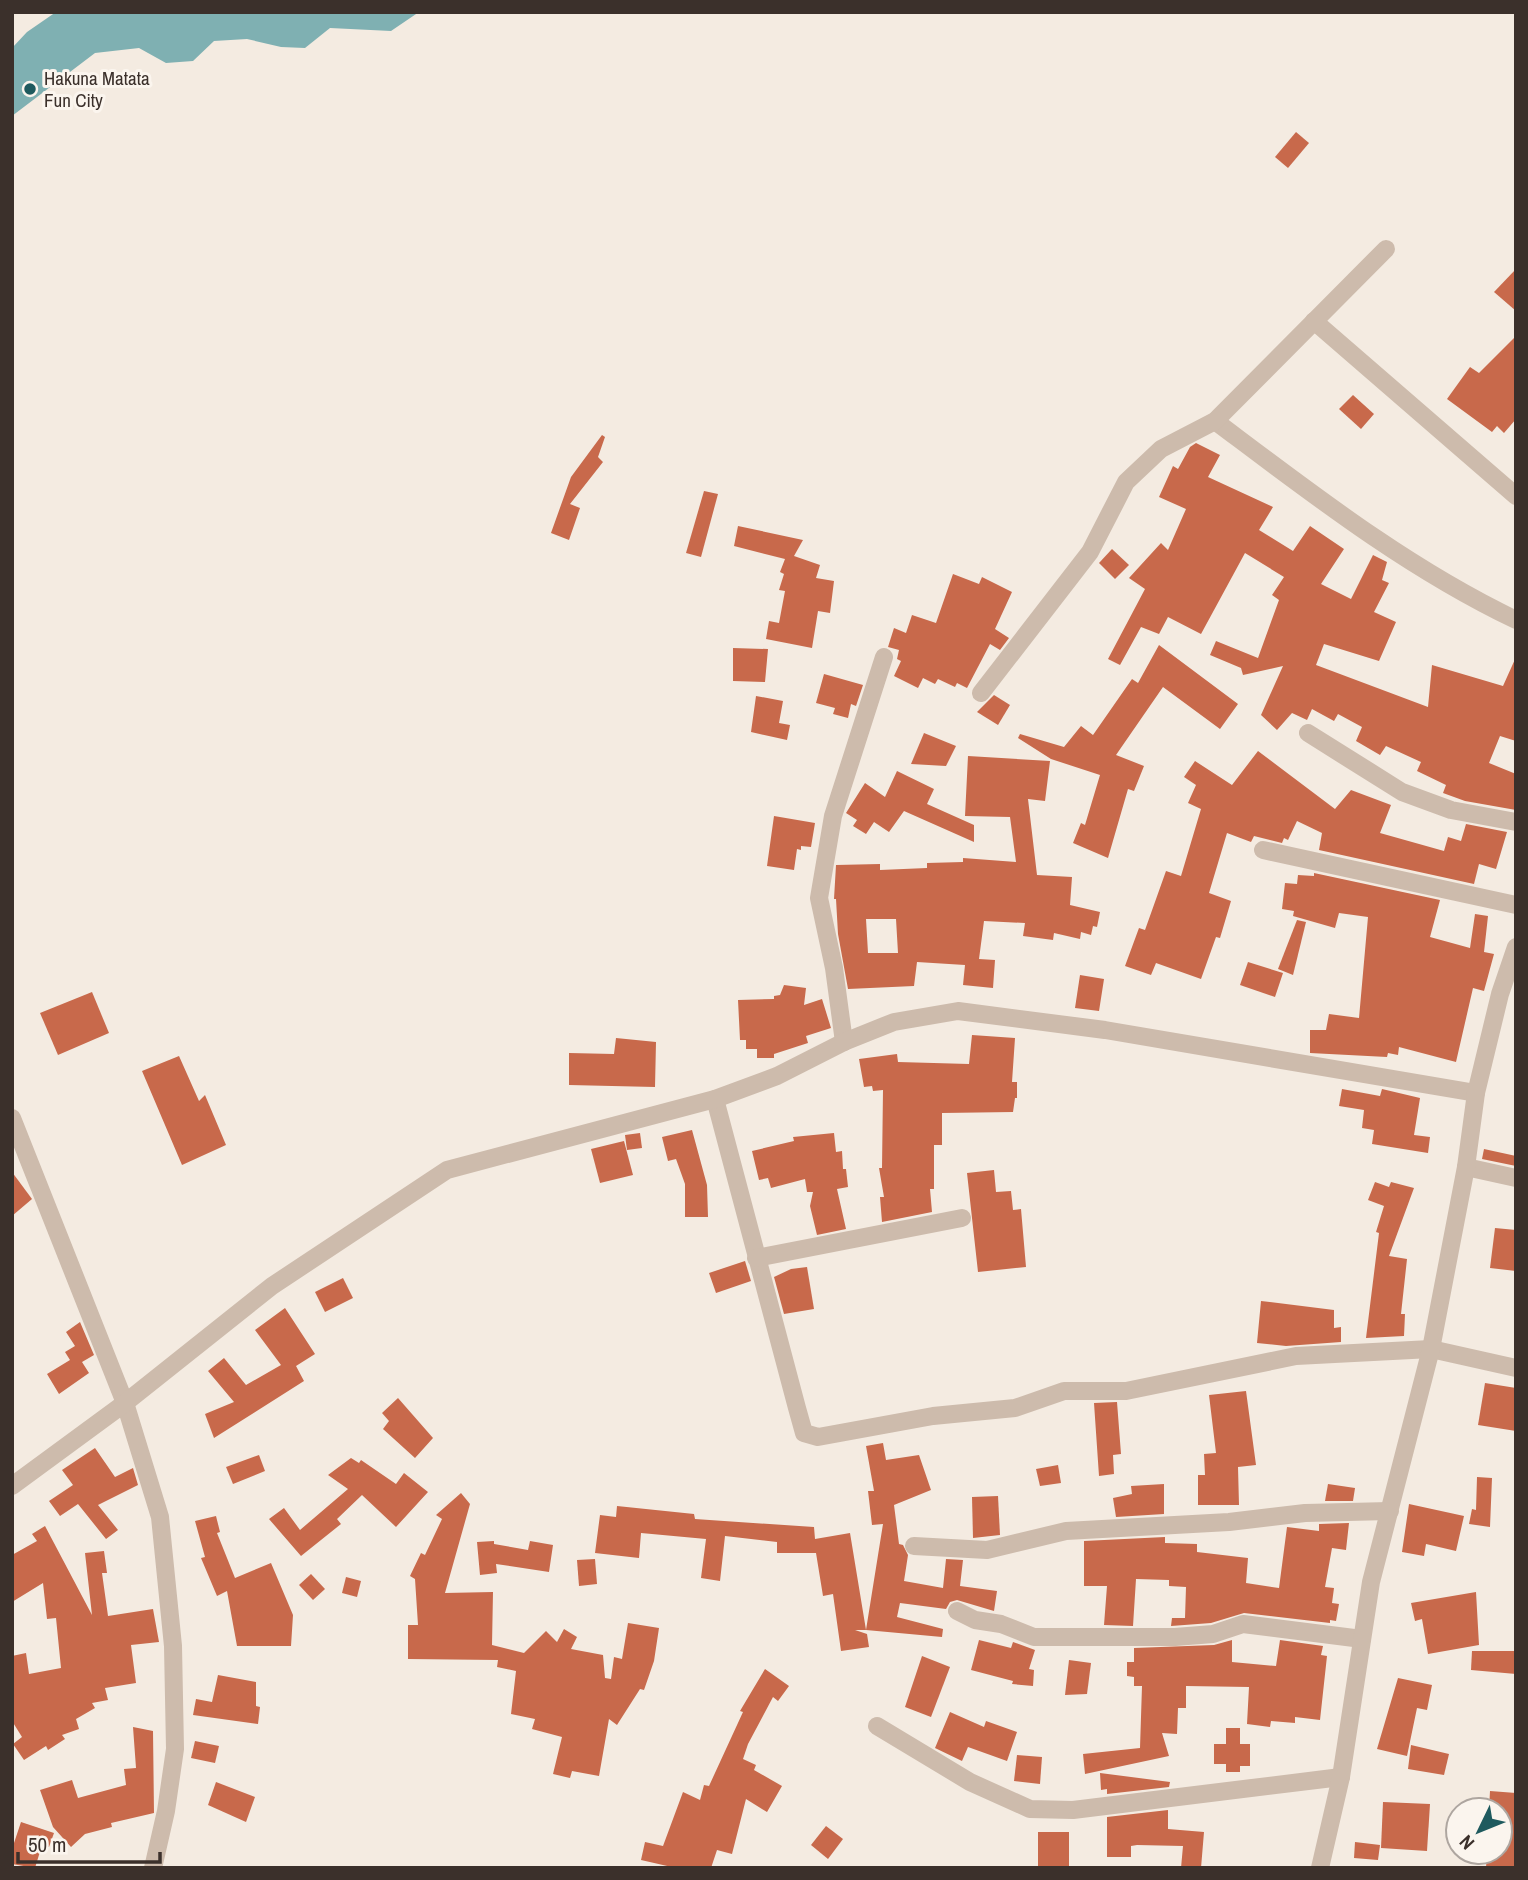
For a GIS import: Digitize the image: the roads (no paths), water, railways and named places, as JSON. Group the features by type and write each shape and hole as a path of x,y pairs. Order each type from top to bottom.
{"street":[{"path":"981,693 1090,552 1126,482 1161,449 1215,421 1385,249"},
{"path":"1314,321 1516,496"},
{"path":"1215,421 1348,521 1486,606 1516,620"},
{"path":"844,1042 834,968 819,898 833,816 884,657"},
{"path":"1308,733 1402,792 1451,810 1516,822"},
{"path":"1263,850 1516,905"},
{"path":"1320,1868 1341,1777 1371,1582 1431,1349 1466,1167 1476,1093 1500,994 1516,947"},
{"path":"12,1486 125,1403 272,1286 447,1170 715,1099 777,1076 844,1042 894,1022 958,1011 1105,1030 1476,1093"},
{"path":"715,1099 804,1433 818,1437 933,1416 1015,1408 1065,1391 1126,1391 1296,1356 1431,1349 1516,1368"},
{"path":"12,1118 125,1403 160,1517 173,1646 174,1749 166,1811 153,1868"},
{"path":"1466,1167 1516,1178"},
{"path":"756,1258 962,1218"},
{"path":"914,1546 987,1550 1066,1531 1229,1522 1305,1513 1390,1511"},
{"path":"957,1611 975,1620 1001,1624 1034,1637 1175,1637 1213,1634 1244,1624 1362,1639"},
{"path":"877,1726 970,1782 1030,1809 1073,1810 1341,1777"}],"water":[{"name":"Hakuna Matata Fun City","path":"56,12 419,12 391,31 330,28 305,48 281,47 247,39 214,41 193,61 166,63 139,48 95,53 12,116 12,48 27,32"}],"place":[{"name":"Hakuna Matata Fun City","path":"30,89"}]}
